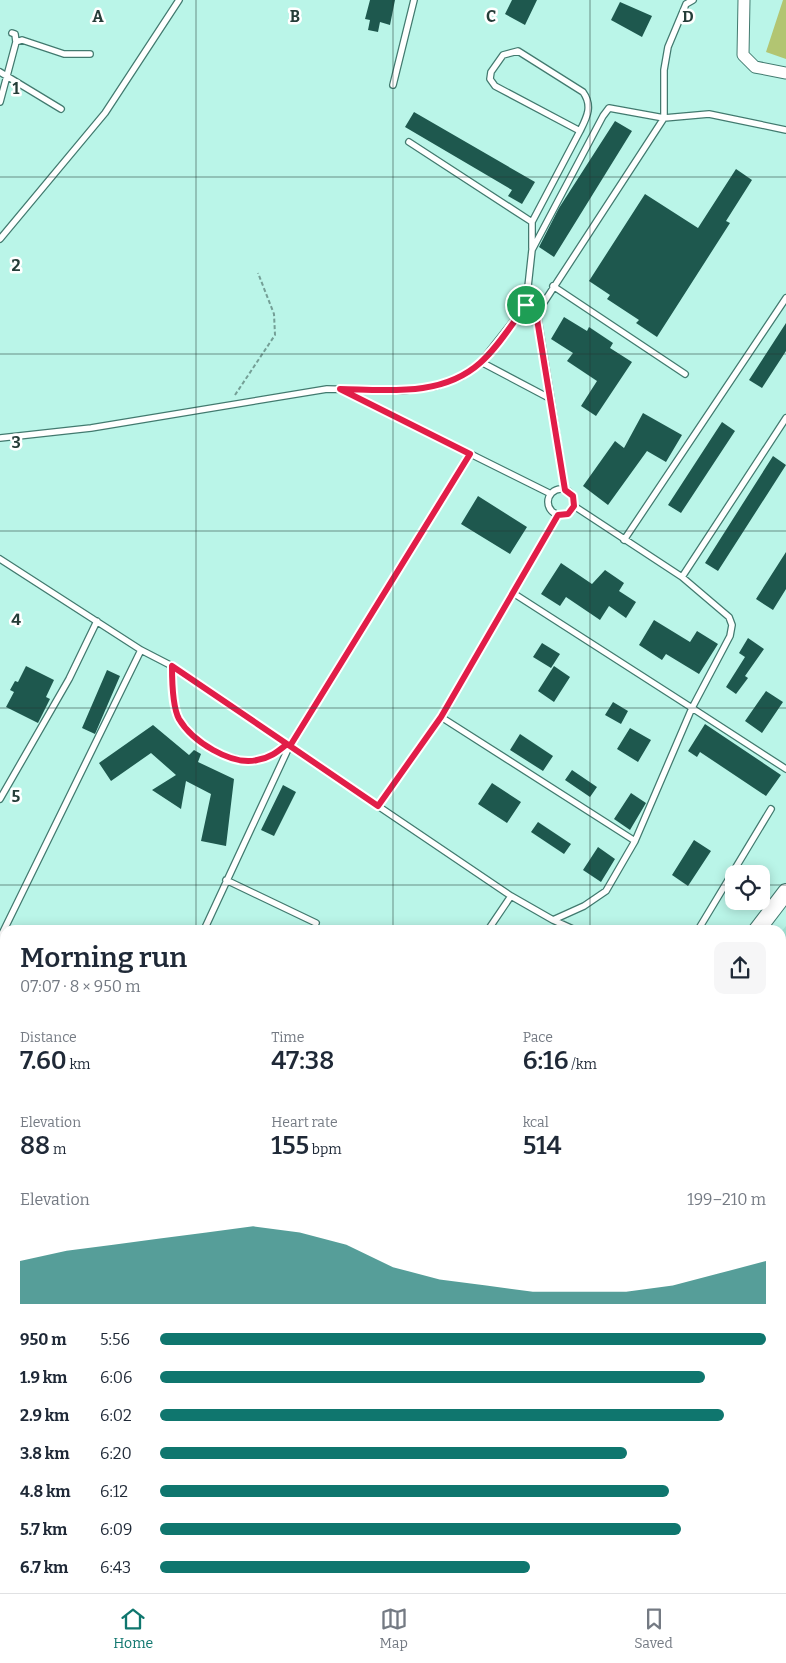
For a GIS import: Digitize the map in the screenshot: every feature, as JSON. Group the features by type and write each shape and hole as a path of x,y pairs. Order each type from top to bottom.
{"main road":[{"path":"761,925 786,892"}],"street":[{"path":"744,0 743,55 755,67 786,73"}],"lane":[{"path":"0,239 105,114 179,0"},
{"path":"393,85 414,0"},
{"path":"536,313 664,118 664,70 668,47 686,2 693,0"},
{"path":"0,102 16,42 15,34 12,33"},
{"path":"16,42 22,40 64,54 90,54"},
{"path":"0,438 91,428 327,389 402,391 437,386 461,377 481,362 526,305 532,250 532,222 580,132 590,108 583,92 518,51 502,55 491,72 490,79 495,86 580,132"},
{"path":"0,72 61,109"},
{"path":"532,250 609,108 664,118 708,114 786,130"},
{"path":"408,142 532,222"},
{"path":"553,286 685,374"},
{"path":"624,540 786,298"},
{"path":"526,305 536,313 565,490"},
{"path":"481,362 551,399"},
{"path":"340,389 551,494"},
{"path":"682,576 786,418"},
{"path":"206,925 288,745 470,454"},
{"path":"557,490 565,490 573,496 574,506 568,514 558,515 549,507 551,494 557,490"},
{"path":"553,920 584,906 606,891 635,841 692,708 730,636 732,625 729,617 682,576 574,506"},
{"path":"378,806 441,717 500,612 558,515"},
{"path":"0,559 141,650 172,666 511,896 564,925"},
{"path":"513,593 786,769"},
{"path":"0,799 69,679 97,621"},
{"path":"6,925 141,650"},
{"path":"172,666 172,684 178,717 197,739 225,755 240,760 255,761 270,757 288,745"},
{"path":"441,717 635,841"},
{"path":"701,925 771,809"},
{"path":"226,880 316,923"},
{"path":"491,925 511,896"}],"path":[{"path":"228,405 256,366 275,335 274,314 258,273"}],"green space":[{"path":"783,0 786,0 786,59 766,52"}],"building":[{"path":"370,0 395,0 390,25 380,22 378,32 368,30 370,20 365,19"},
{"path":"512,0 537,0 525,25 505,14"},
{"path":"620,2 652,16 642,37 611,20"},
{"path":"414,112 535,182 522,204 508,196 512,190 405,127"},
{"path":"615,121 632,131 554,257 539,247 559,208"},
{"path":"736,169 752,180 726,221 730,223 657,337 636,323 639,320 607,299 610,295 589,281 645,194 698,228"},
{"path":"564,317 587,331 589,327 613,343 610,348 632,362 596,416 581,406 597,381 567,361 573,353 551,339"},
{"path":"786,323 786,351 762,388 749,380"},
{"path":"643,413 682,435 666,462 647,451 608,505 583,486 615,441 624,448"},
{"path":"722,422 735,431 681,513 668,505"},
{"path":"773,456 786,465 718,571 705,563"},
{"path":"478,496 527,527 510,554 461,524"},
{"path":"786,552 786,589 773,610 756,599"},
{"path":"561,563 592,584 605,570 624,583 619,591 636,602 626,618 609,606 600,620 566,597 560,606 541,594"},
{"path":"654,620 690,642 697,631 718,644 699,674 666,654 662,660 639,645"},
{"path":"748,638 764,649 745,676 748,678 736,694 726,687 745,657 739,653"},
{"path":"542,643 560,654 551,668 533,657"},
{"path":"26,666 54,680 46,697 50,699 38,723 6,707 14,692 10,690 15,681 18,682"},
{"path":"554,666 570,677 554,702 538,691"},
{"path":"107,670 120,676 95,734 82,728"},
{"path":"766,691 783,702 762,733 745,721"},
{"path":"613,702 628,711 621,724 605,715"},
{"path":"705,724 781,775 766,796 700,752 697,757 688,751"},
{"path":"153,725 189,755 194,750 201,754 198,762 234,779 226,846 201,841 211,794 186,781 181,809 152,790 176,775 151,753 111,781 99,763"},
{"path":"630,728 651,740 638,762 617,749"},
{"path":"520,734 553,756 543,771 510,750"},
{"path":"572,770 597,787 590,797 565,780"},
{"path":"492,783 521,802 507,823 478,804"},
{"path":"283,785 296,792 274,836 261,830"},
{"path":"631,793 646,803 630,830 614,819"},
{"path":"538,822 571,844 564,854 531,832"},
{"path":"694,840 711,851 688,886 672,875"},
{"path":"598,847 615,859 601,882 583,870"}],"route":[{"path":"526,305 536,313 565,490 573,496 574,506 568,514 558,515 500,612 441,717 378,806 287,744 270,757 255,761 240,760 225,755 197,739 188,731 178,717 172,684 172,666 290,746 470,454 340,389 402,391 449,383 461,377 481,362 526,305"}]}
